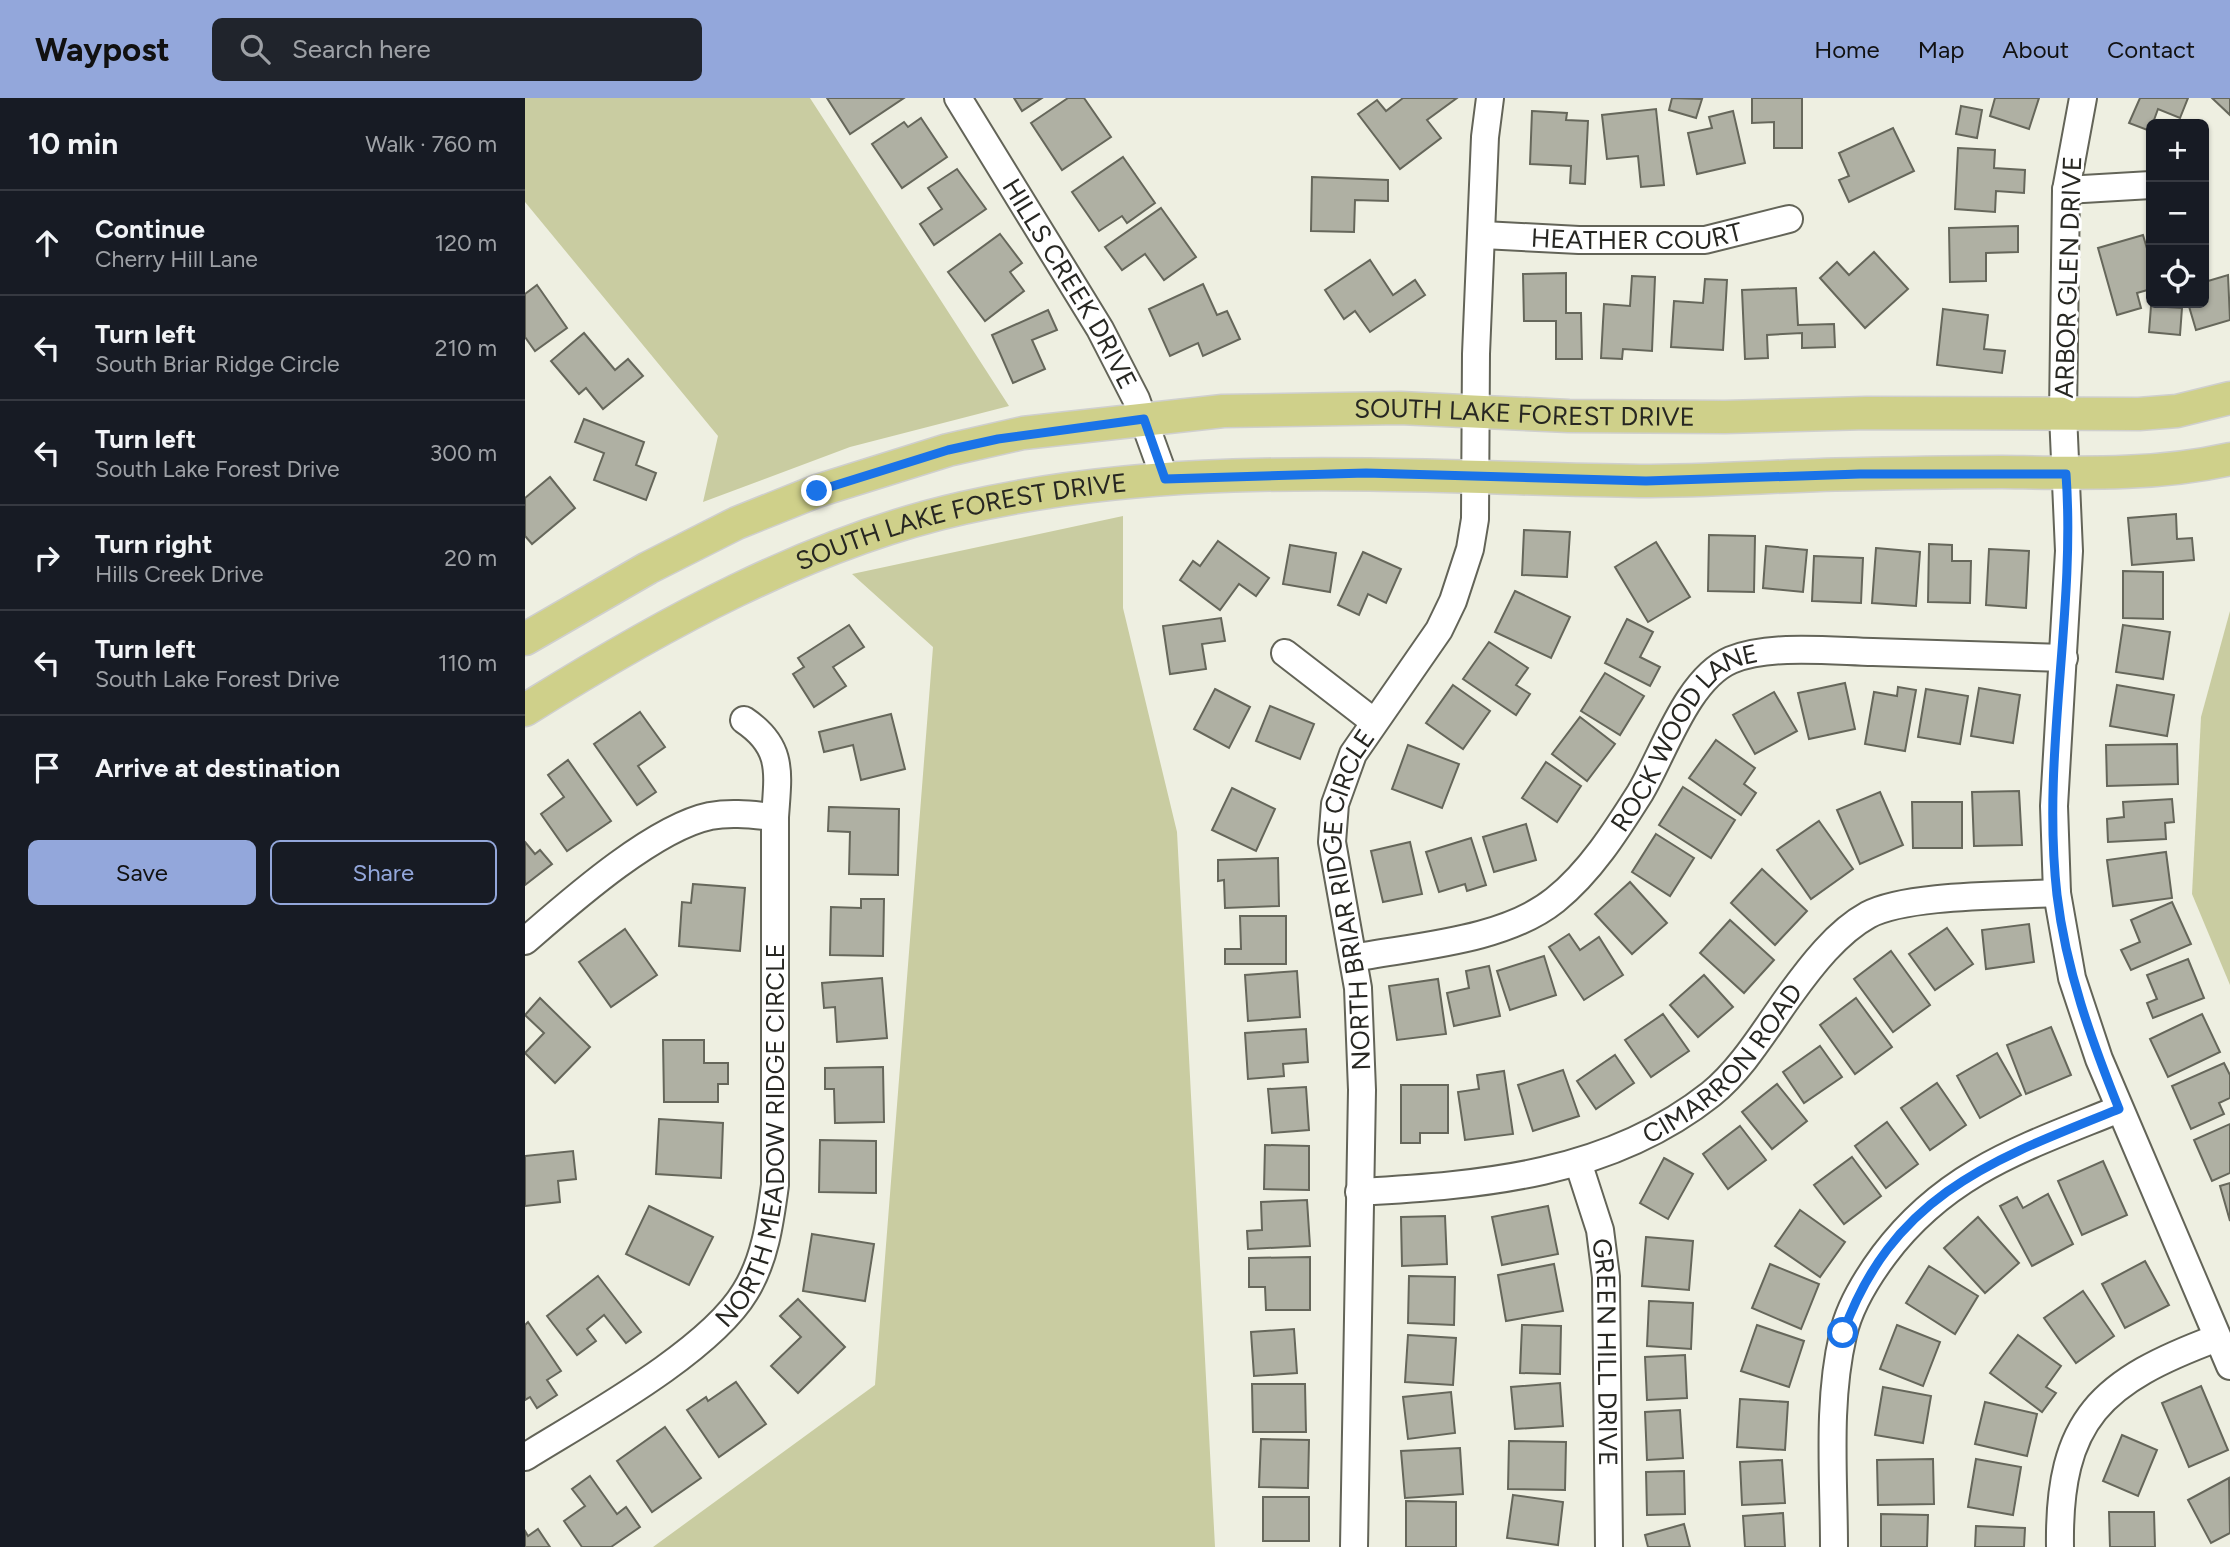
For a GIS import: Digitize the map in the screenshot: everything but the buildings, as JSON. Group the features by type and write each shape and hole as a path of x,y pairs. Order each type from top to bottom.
{"main road":[{"name":"SOUTH LAKE FOREST DRIVE","path":"525,639 698,542 817,491 948,450 1010,436 1223,411 1400,408 1569,416 1712,417 1867,412 2139,414 2177,411 2230,398"},
{"name":"SOUTH LAKE FOREST DRIVE","path":"525,710 573,680 720,598 861,539 973,506 1026,495 1165,479 1366,473 1646,481 1860,474 2066,474 2190,468 2230,459"}],"street":[{"name":"HILLS CREEK DRIVE","path":"958,98 1100,329 1144,419 1165,479"},
{"name":"NORTH BRIAR RIDGE CIRCLE","path":"1355,1547 1362,1090 1358,988 1332,842 1335,804 1353,754 1426,650 1453,601 1470,549 1475,478 1485,137 1490,98"},
{"name":"ARBOR GLEN DRIVE","path":"2083,98 2066,190 2063,414 2069,551 2054,806 2057,893 2078,999 2119,1109 2230,1366"},
{"path":"2066,190 2146,185"},
{"name":"HEATHER COURT","path":"1483,235 1579,240 1705,240 1789,219"},
{"name":"ROCK WOOD LANE","path":"1353,958 1494,931 1517,922 1554,901 1587,869 1632,803 1702,683 1717,667 1733,659 1804,650 2064,658"},
{"path":"1285,653 1374,721"},
{"name":"NORTH MEADOW RIDGE CIRCLE","path":"525,1457 653,1375 702,1339 735,1306 757,1268 769,1233 775,1185 775,817 778,770 773,748 762,733 744,720"},
{"path":"525,941 639,852 680,827 709,817 732,814 775,817"},
{"name":"CIMARRON ROAD","path":"1359,1192 1471,1185 1519,1178 1578,1162 1663,1124 1711,1093 1734,1071 1826,951 1868,915 1905,905 1955,899 2057,893"},
{"path":"1834,1547 1837,1369 1843,1333 1873,1269 1902,1231 1934,1199 1964,1178 2003,1156 2119,1109"},
{"name":"GREEN HILL DRIVE","path":"1578,1162 1600,1230 1606,1277 1609,1547"},
{"path":"2060,1547 2068,1461 2075,1438 2085,1422 2100,1404 2126,1381 2158,1362 2217,1338"}],"green space":[{"path":"525,98 810,98 1009,406 850,447 703,502 718,436 525,202"},
{"path":"1123,516 1123,608 1177,832 1215,1547 653,1547 875,1385 933,647 852,574"},
{"path":"2230,611 2230,985 2192,894 2201,717"}],"route":[{"path":"817,491 948,450 1023,433 1144,419 1165,479 1366,473 1646,481 1860,474 2066,474 2069,551 2054,806 2057,893 2072,978 2119,1109 2003,1156 1934,1199 1902,1231 1873,1269 1843,1333"}]}
